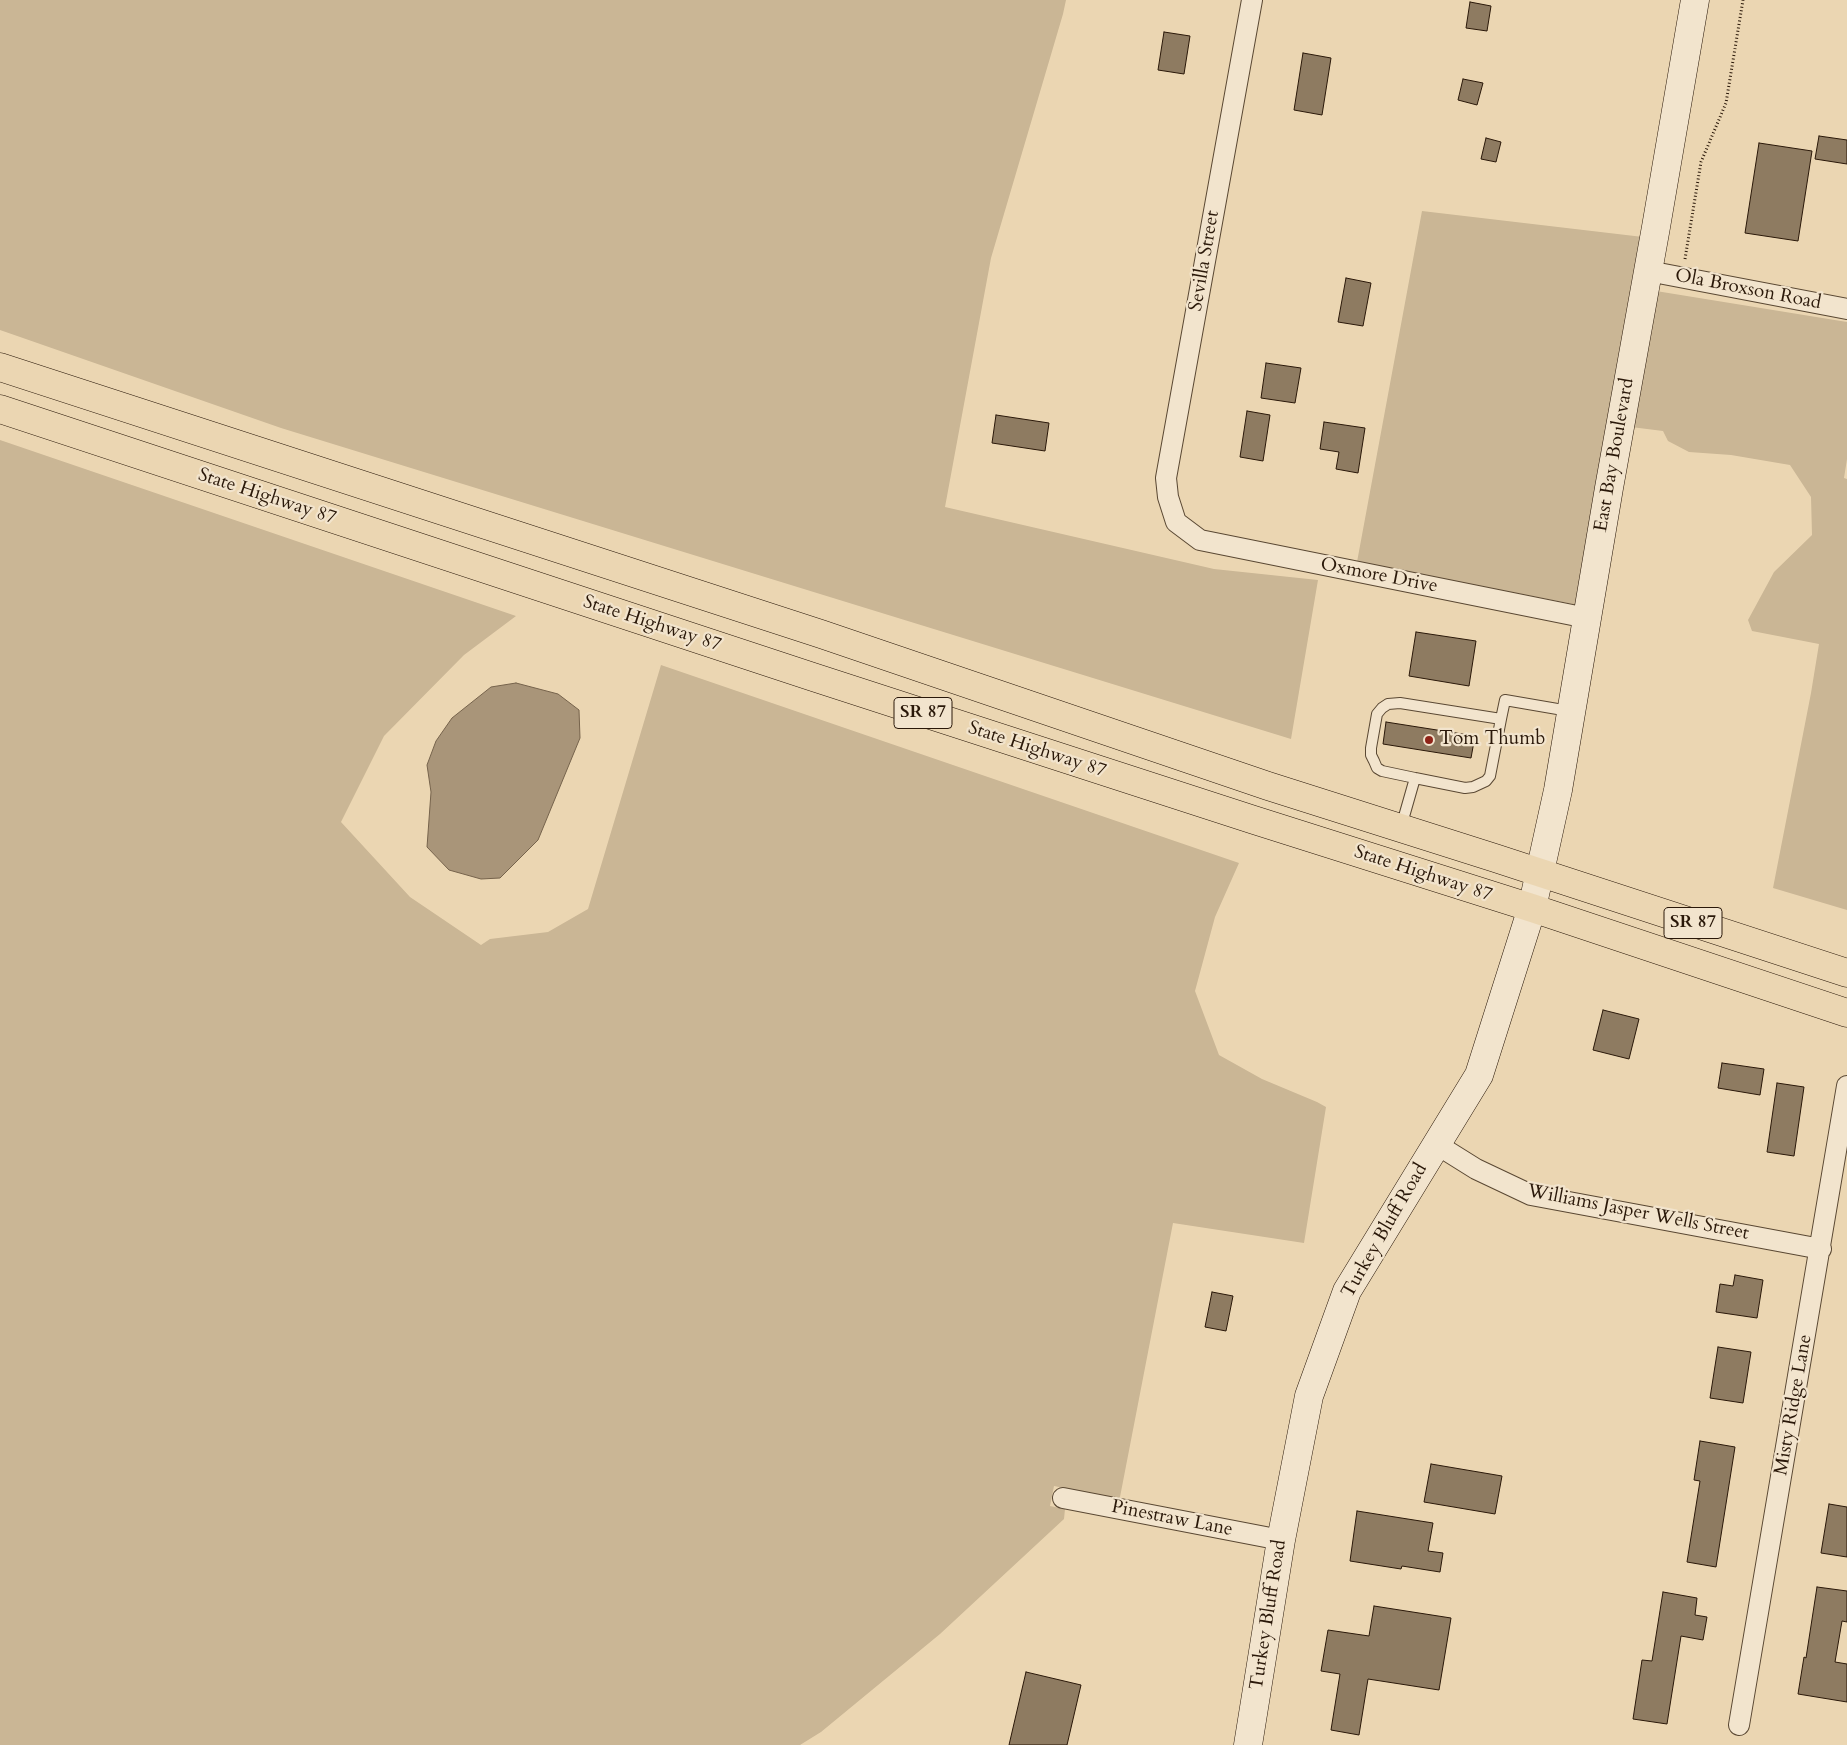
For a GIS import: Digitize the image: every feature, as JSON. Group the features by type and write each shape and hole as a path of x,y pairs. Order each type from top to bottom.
{"highway":[{"name":"SR 87","path":"0,367 821,634 1268,786 1847,973"},
{"name":"State Highway 87","path":"0,409 851,689 1532,908 1847,1013"}],"main road":[{"name":"East Bay Boulevard","path":"1532,908 1558,790 1695,0"},
{"name":"Turkey Bluff Road","path":"1248,1745 1282,1540 1309,1396 1347,1291 1479,1075 1532,908"}],"street":[{"name":"Sevilla Street","path":"1176,522 1168,497 1166,478 1252,0"},
{"name":"Ola Broxson Road","path":"1648,271 1847,309"},
{"name":"Oxmore Drive","path":"1176,522 1200,540 1587,618"},
{"name":"Misty Ridge Lane","path":"1739,1724 1843,1122 1847,1086"},
{"name":"Williams Jasper Wells Street","path":"1436,1144 1476,1169 1532,1195 1820,1249"},
{"name":"Pinestraw Lane","path":"1064,1498 1282,1540"}],"lane":[{"path":"1501,719 1400,704 1388,704 1377,714 1371,755 1377,768 1382,771 1465,788 1473,787 1486,781 1490,776 1505,700 1572,711"},
{"path":"1401,828 1415,778"}],"path":[{"path":"1682,277 1701,162 1726,103 1743,0"}],"shaded area":[{"path":"0,0 1066,0 991,258 945,507 1214,569 1318,580 1291,739 281,428 0,330"},
{"path":"1422,211 1643,237 1578,605 1357,562"},
{"path":"1656,291 1847,322 1847,459 1844,478 1847,479 1847,910 1773,888 1819,644 1752,631 1748,620 1774,572 1812,535 1811,497 1790,465 1731,455 1689,452 1668,441 1663,431 1631,427"},
{"path":"0,440 516,616 464,655 384,736 341,822 410,897 481,945 490,939 548,932 588,909 661,665 1239,863 1215,917 1195,991 1219,1055 1262,1079 1326,1107 1304,1243 1173,1223 1120,1497 1115,1498 1054,1486 1050,1506 1065,1509 1064,1519 940,1634 821,1732 800,1745 0,1745"},
{"path":"516,683 558,694 579,710 580,738 538,840 500,878 481,879 449,870 427,847 431,792 427,765 436,741 452,718 491,687"}],"building":[{"path":"1470,2 1491,6 1487,31 1466,28"},
{"path":"1164,32 1190,36 1184,74 1158,70"},
{"path":"1303,53 1331,58 1322,115 1294,110"},
{"path":"1463,79 1483,83 1477,105 1458,100"},
{"path":"1819,136 1847,140 1847,164 1815,159"},
{"path":"1486,138 1501,142 1496,162 1481,159"},
{"path":"1759,143 1812,151 1798,241 1745,233"},
{"path":"1346,278 1371,283 1363,326 1338,322"},
{"path":"1266,363 1301,368 1295,403 1261,398"},
{"path":"1247,411 1270,415 1263,461 1240,457"},
{"path":"996,415 1049,423 1045,451 992,443"},
{"path":"1324,422 1365,428 1358,473 1336,469 1339,452 1320,449"},
{"path":"1416,632 1476,641 1469,686 1409,676"},
{"name":"Tom Thumb","path":"1386,722 1475,736 1471,758 1383,744"},
{"path":"1603,1010 1639,1019 1629,1059 1593,1050"},
{"path":"1722,1063 1764,1069 1760,1095 1718,1088"},
{"path":"1777,1083 1804,1087 1794,1156 1767,1152"},
{"path":"1735,1275 1763,1280 1757,1318 1716,1312 1720,1284 1733,1286"},
{"path":"1212,1292 1233,1296 1226,1331 1205,1327"},
{"path":"1718,1347 1751,1352 1743,1403 1710,1398"},
{"path":"1700,1441 1735,1447 1716,1567 1687,1562 1700,1481 1694,1480"},
{"path":"1431,1464 1502,1476 1495,1514 1424,1502"},
{"path":"1829,1504 1847,1507 1847,1557 1821,1553"},
{"path":"1357,1511 1433,1523 1428,1551 1443,1553 1440,1572 1402,1566 1401,1569 1350,1561"},
{"path":"1817,1587 1847,1591 1847,1622 1842,1621 1835,1662 1847,1664 1847,1702 1798,1694 1804,1657 1806,1658"},
{"path":"1663,1592 1697,1598 1695,1615 1707,1617 1703,1640 1681,1636 1667,1724 1633,1719 1642,1660 1652,1661"},
{"path":"1374,1606 1451,1618 1439,1690 1368,1679 1359,1735 1331,1730 1340,1674 1321,1671 1328,1630 1369,1636"},
{"path":"1026,1672 1081,1685 1067,1745 1009,1745"}],"place":[{"name":"Tom Thumb","path":"1429,740"}]}
